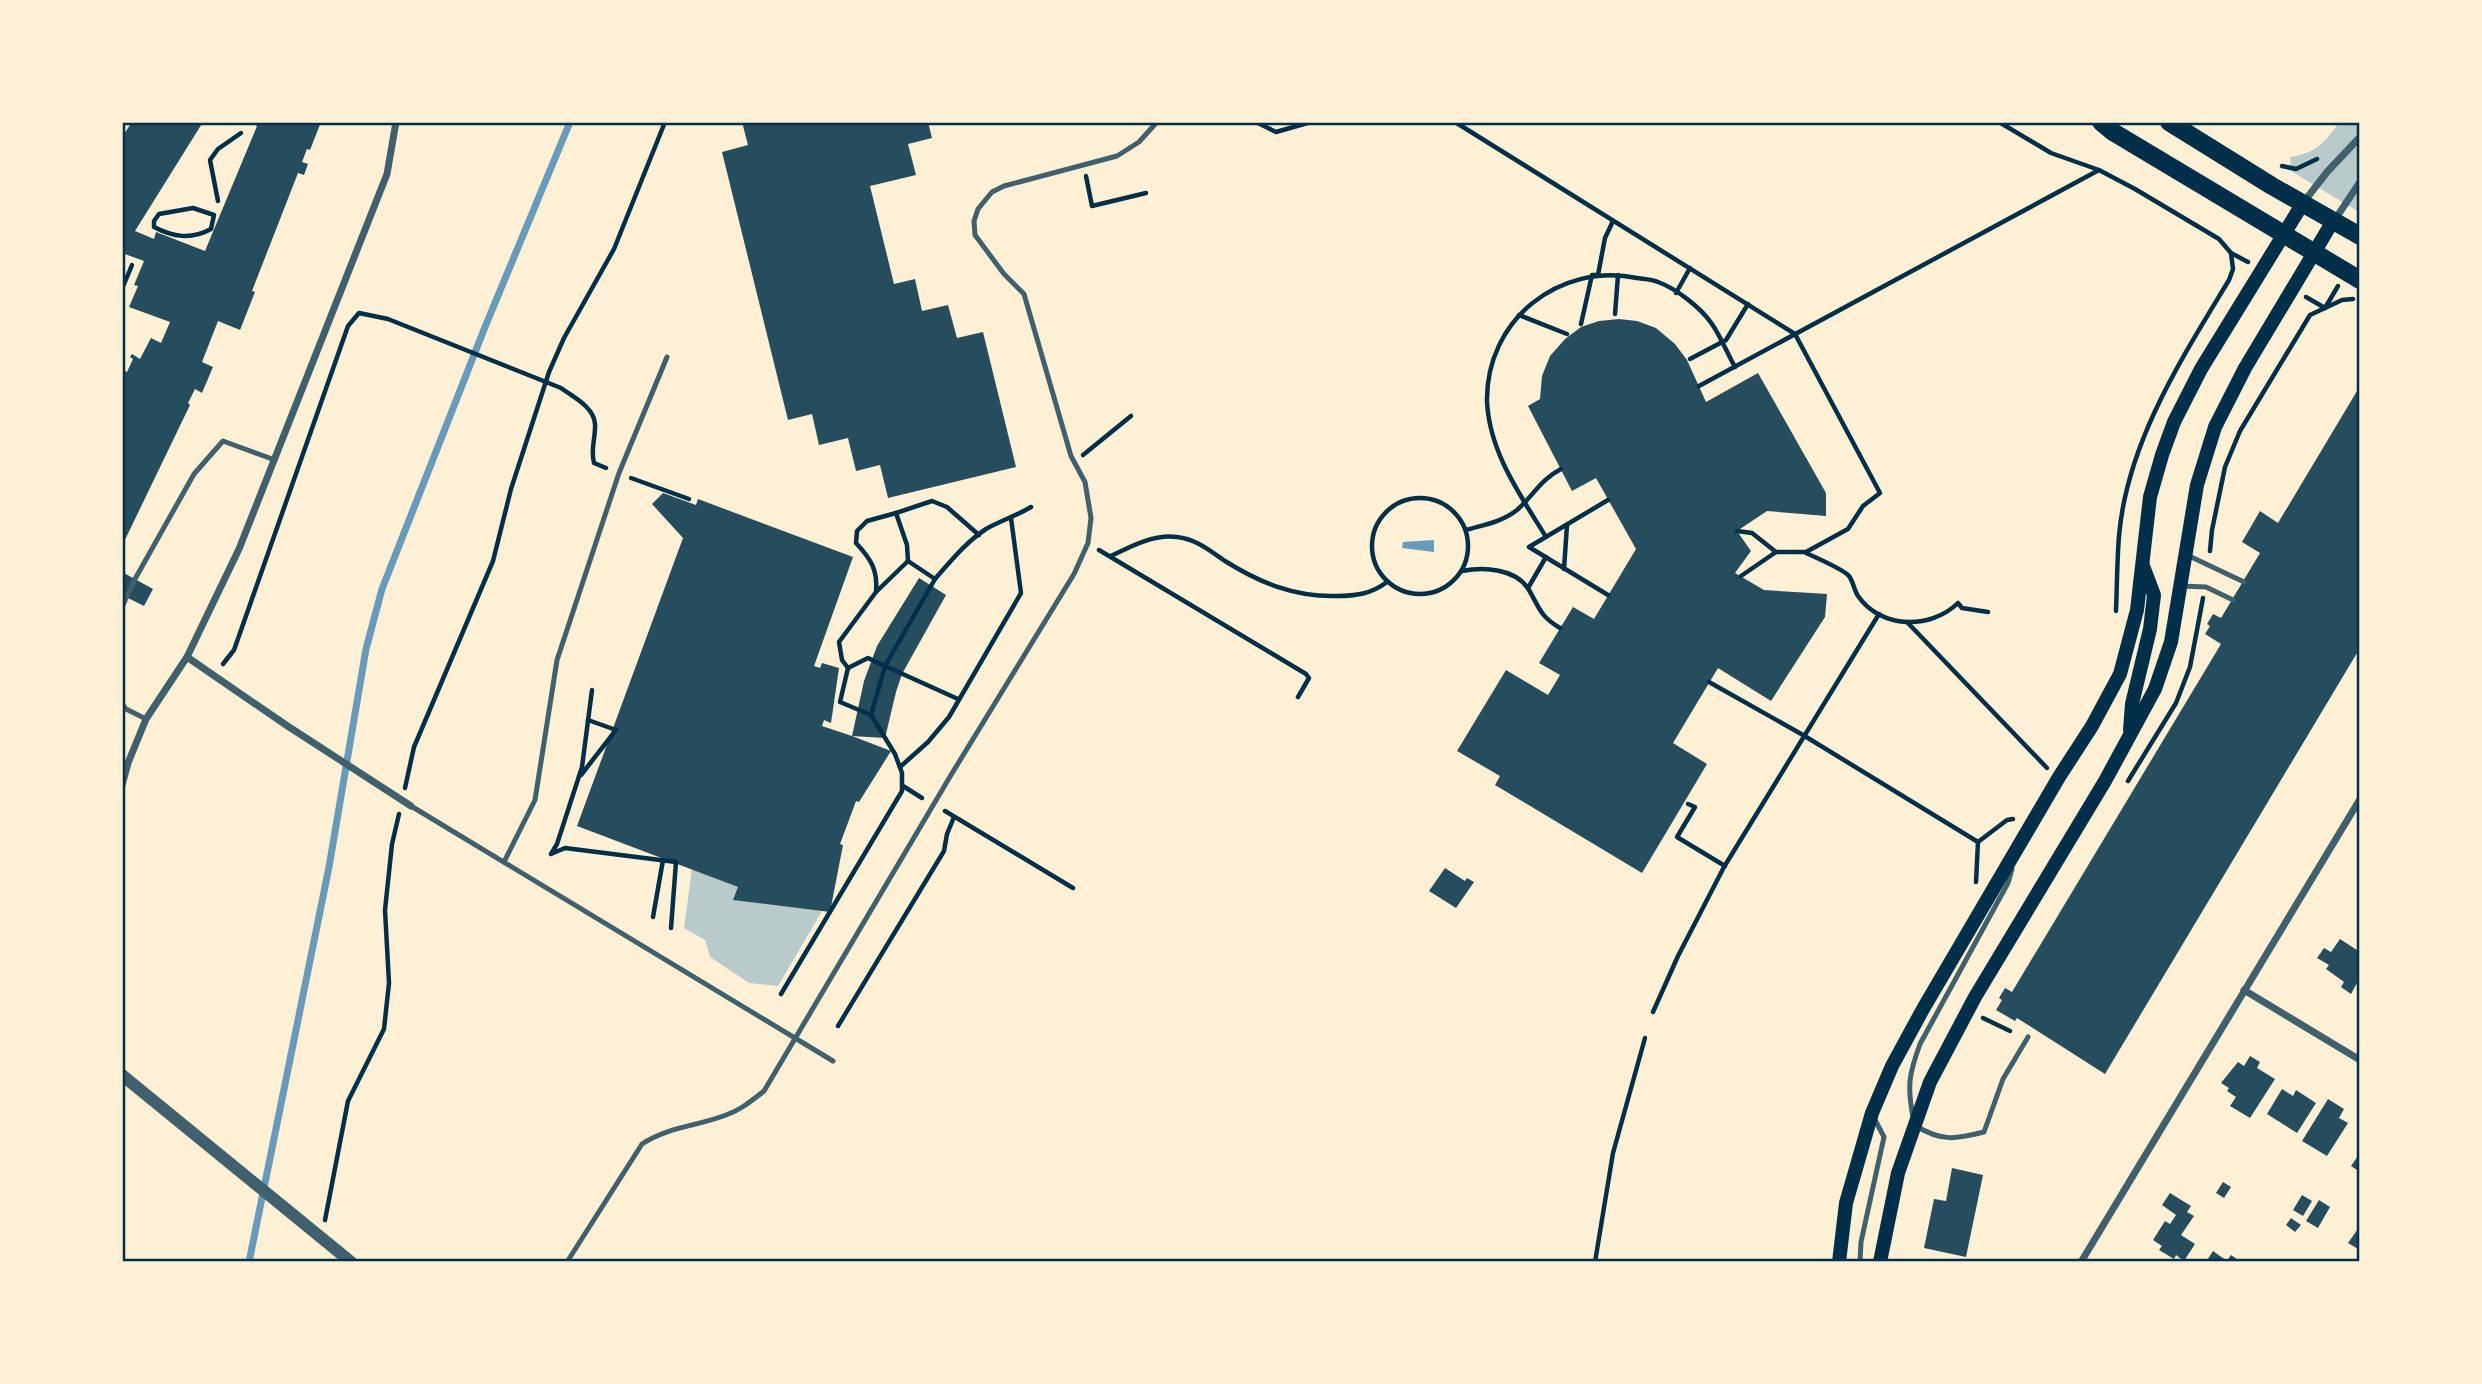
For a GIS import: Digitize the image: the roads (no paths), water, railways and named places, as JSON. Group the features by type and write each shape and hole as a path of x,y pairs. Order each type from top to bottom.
{"main road":[{"path":"2101,122 2113,132 2360,280"},
{"path":"2169,122 2360,236"},
{"path":"1839,1262 1846,1203 1872,1113 1892,1066 2120,674 2137,610 2150,497 2174,422 2201,369 2303,203"},
{"path":"1880,1262 1898,1173 1930,1082 1975,997 2105,781 2154,688 2166,657 2202,464 2214,427 2245,368 2333,221"},
{"path":"2129,735 2132,704 2150,629 2154,595 2143,566"}],"street":[{"path":"122,785 146,719 187,657 239,549 387,174 396,122"},
{"path":"2303,203 2360,137"},
{"path":"2333,221 2360,182"},
{"path":"187,657 411,806"},
{"path":"2081,1262 2360,799"},
{"path":"2244,990 2360,1060"},
{"path":"122,1075 350,1261"}],"lane":[{"path":"567,1262 642,1144 656,1134 727,1115 764,1091 1074,573 1088,543 1091,518 1084,482 1073,461 1024,293 986,253 975,235 974,221 978,209 992,192 1004,186 1117,156 1139,142 1157,122"},
{"path":"504,862 535,800 557,660 619,473 667,358"},
{"path":"122,607 194,474 223,441 275,460"},
{"path":"2186,555 2244,582"},
{"path":"2181,586 2206,587 2233,600"},
{"path":"122,704 126,709 146,719"},
{"path":"411,806 833,1061"},
{"path":"2018,846 2008,883 1920,1044 1910,1072 1909,1095 1914,1125 1928,1133 1952,1140 1984,1132 2003,1079 2028,1037"},
{"path":"1860,1262 1861,1242 1884,1137 1872,1113"}],"water":[{"path":"1434,540 1434,552 1402,548 1403,542"}],"waterway":[{"path":"249,1262 329,867 366,649 382,589 485,327 570,122"}]}
